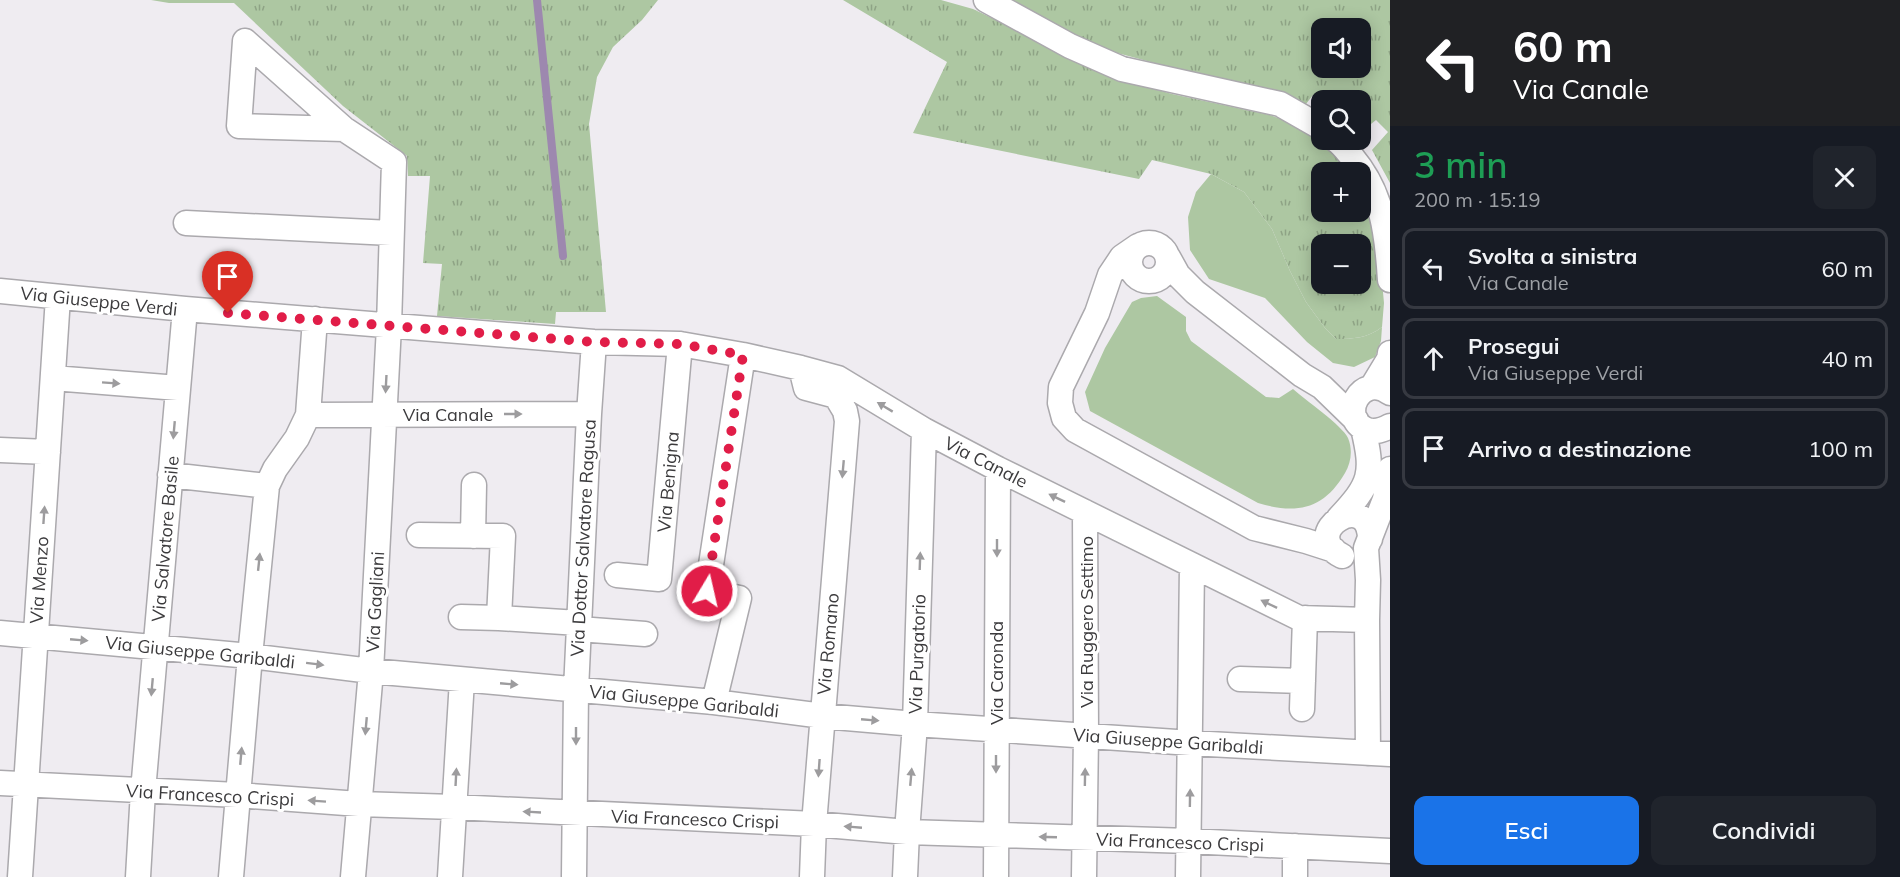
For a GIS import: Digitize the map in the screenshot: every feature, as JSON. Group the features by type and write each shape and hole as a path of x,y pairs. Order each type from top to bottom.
{"street":[{"path":"986,0 1070,46 1122,69 1280,105 1311,122"},
{"path":"245,41 295,85 344,129 239,126 245,41"},
{"name":"Via Gagliani","path":"344,129 394,162 389,326 371,671 353,877"},
{"path":"1345,150 1359,166 1373,188 1382,211 1390,280"},
{"path":"186,223 392,233"},
{"path":"1390,426 1373,431 1360,424 1322,387 1302,375 1195,292 1178,275 1165,251 1156,243 1143,243 1122,257 1110,275 1097,313 1061,387 1060,403 1064,418 1075,430 1254,528 1306,541 1338,553 1356,556 1368,543 1385,499 1390,470"},
{"path":"1138,246 1130,262 1134,274 1195,292"},
{"path":"1097,313 1122,290 1148,279 1161,277 1167,268 1168,257"},
{"name":"Via Giuseppe Verdi","path":"0,291 185,309 594,342"},
{"name":"Via Menzo","path":"21,870 58,297"},
{"name":"Via Salvatore Basile","path":"138,877 143,791 185,309"},
{"path":"231,877 267,486 275,469 297,438 308,415 315,319"},
{"name":"Via Canale","path":"594,342 680,344 743,355 838,378 924,430 998,469 1299,618 1367,620"},
{"name":"Via Dottor Salvatore Ragusa","path":"574,877 576,690 594,342"},
{"name":"Via Benigna","path":"617,575 659,579 680,344"},
{"path":"1367,620 1356,586 1328,538 1335,521 1358,498 1370,465 1360,424 1353,410 1354,404 1358,395 1375,390 1390,353"},
{"path":"714,702 739,598 707,591 743,355"},
{"name":"Via Romano","path":"801,368 806,388 836,396 845,411 847,421 814,824 812,877"},
{"path":"53,378 178,388"},
{"path":"1322,387 1345,391 1375,390"},
{"name":"Via Canale","path":"308,415 589,414"},
{"name":"Via Purgatorio","path":"905,877 915,724 924,430"},
{"path":"0,450 48,452"},
{"name":"Via Caronda","path":"996,877 998,469"},
{"path":"170,475 267,486"},
{"path":"473,536 474,485"},
{"name":"Via Ruggero Settimo","path":"1084,877 1085,512"},
{"path":"1275,534 1300,532 1352,515 1360,518 1369,529 1367,620 1379,753"},
{"path":"419,535 503,536 499,618"},
{"path":"1188,877 1192,566"},
{"path":"461,617 499,618 645,634"},
{"path":"1302,709 1305,618"},
{"name":"Via Giuseppe Garibaldi","path":"0,633 250,656 462,680 714,702 823,716 1191,743 1379,753"},
{"path":"1240,679 1303,681"},
{"path":"450,877 462,680"},
{"name":"Via Francesco Crispi","path":"0,783 237,795 359,804 814,824 907,831 1390,851"},
{"path":"1295,846 1295,877"}],"green space":[{"path":"151,0 658,0 642,20 613,47 597,77 589,124 606,312 556,312 555,324 437,316 442,264 423,263 430,176 408,176 407,156 343,106 234,3 169,3"},
{"path":"843,0 941,0 973,9 1120,79 1172,94 1270,115 1291,123 1311,134 1311,150 1334,150 1345,162 1311,162 1311,222 1371,220 1379,248 1384,303 1382,327 1371,334 1360,337 1336,339 1306,302 1272,229 1244,192 1211,174 1152,160 1139,179 913,133 947,62"},
{"path":"999,0 1390,0 1390,183 1372,150 1388,132 1376,120 1371,124 1371,90 1311,90 1311,98 1306,104 1268,89 1188,72 1095,47"},
{"path":"1211,174 1244,192 1272,229 1306,302 1336,339 1360,337 1371,334 1382,327 1381,341 1375,357 1354,367 1333,363 1307,342 1265,298 1209,279 1190,250 1188,217 1196,192"},
{"path":"1157,296 1186,317 1186,331 1191,341 1266,397 1279,398 1293,389 1345,433 1351,452 1349,465 1328,495 1308,506 1297,508 1272,507 1258,503 1090,411 1085,392 1105,348 1132,302"}],"waterway":[{"path":"537,0 563,256"}],"route":[{"path":"228,313 594,342 680,344 743,355 707,591"}]}
